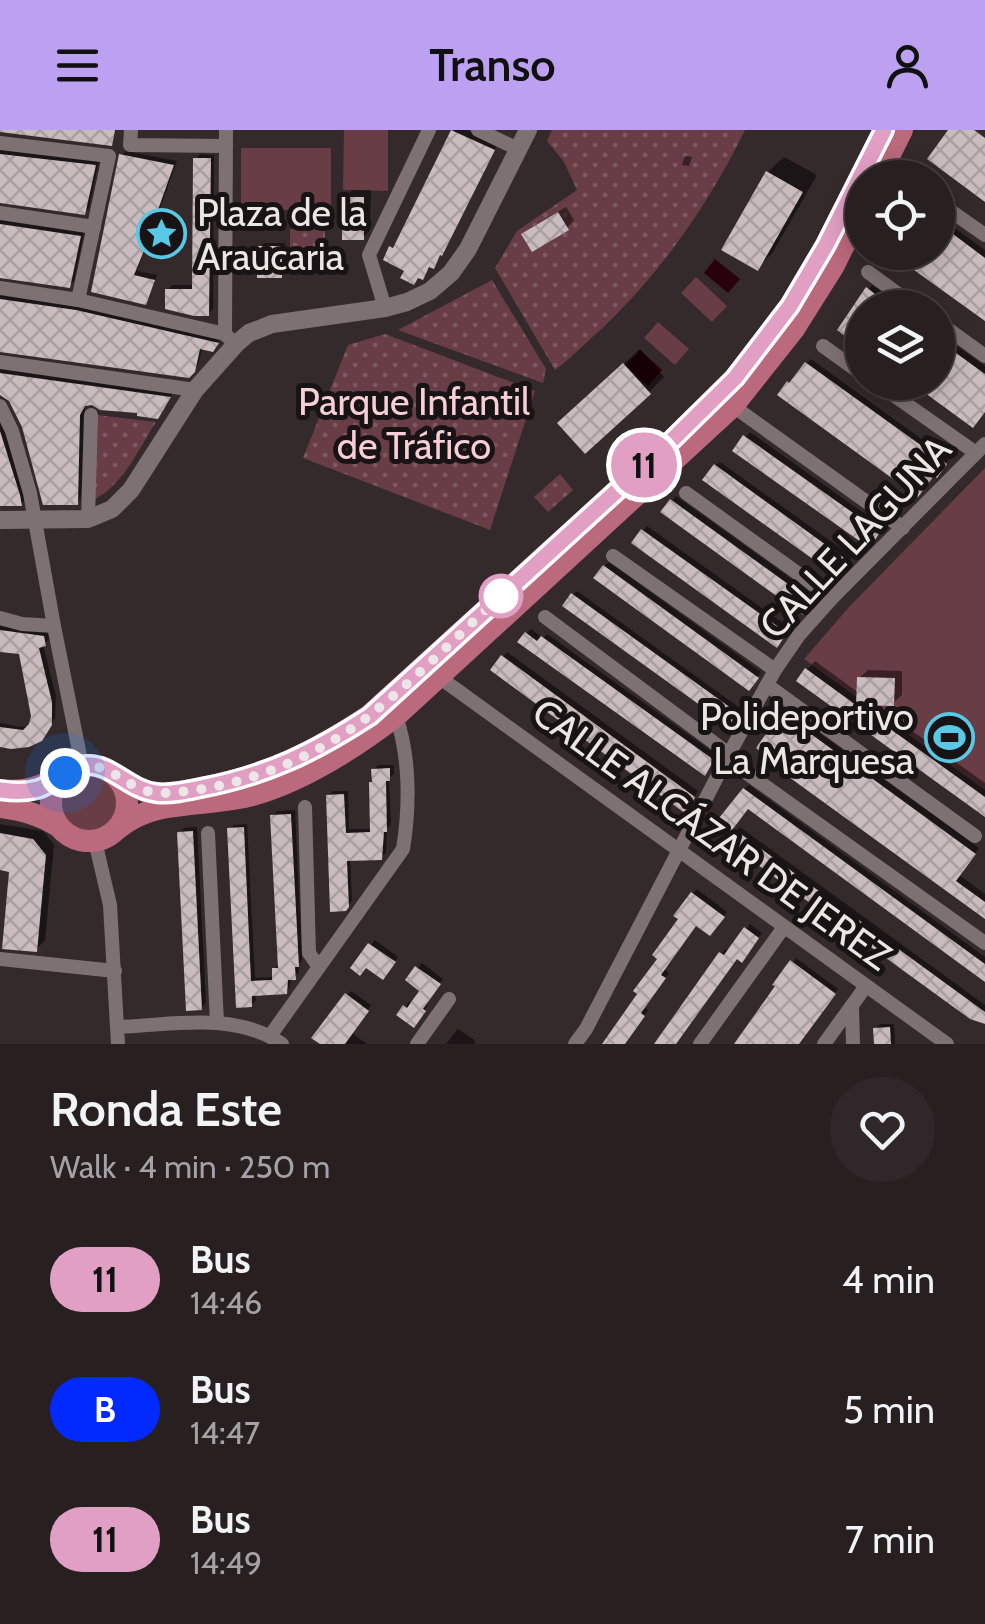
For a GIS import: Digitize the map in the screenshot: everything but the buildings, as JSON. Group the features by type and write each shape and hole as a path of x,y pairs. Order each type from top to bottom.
{"main road":[{"path":"0,790 39,788 74,769 104,768 139,790 160,794 238,781 277,768 328,743 370,716 735,378 790,306 826,245 884,130"},
{"path":"887,160 902,130"},
{"path":"0,806 44,816 74,838 95,841 139,814 256,794 293,780 366,739 396,716 734,406 794,329 845,245"},
{"path":"58,826 52,812 54,788 74,769"},
{"path":"117,777 126,797 124,819 118,828"}],"street":[{"path":"131,130 130,145 226,146"},
{"path":"0,520 88,519 112,510 132,490 230,339 226,130"},
{"path":"385,308 369,255 428,130"},
{"path":"478,130 518,149"},
{"path":"0,288 78,300 230,339 272,324 407,302 430,291 451,273 468,249 528,130"},
{"path":"0,143 108,156 78,300"},
{"path":"0,214 94,227"},
{"path":"955,214 985,236"},
{"path":"868,272 892,290"},
{"path":"955,334 985,356"},
{"path":"823,346 845,362"},
{"path":"0,362 195,390"},
{"path":"903,400 981,449"},
{"path":"0,406 12,430 30,494 74,769"},
{"path":"734,406 903,528"},
{"path":"88,519 92,415"},
{"name":"CALLE LAGUNA","path":"575,1044 775,670 832,598 981,449"},
{"path":"686,492 832,598"},
{"path":"613,556 775,670"},
{"path":"545,617 728,756 985,942"},
{"path":"0,618 54,626"},
{"name":"CALLE ALCÁZAR DE JEREZ","path":"438,677 947,1044"},
{"path":"767,685 975,836"},
{"path":"118,1028 217,1023 249,1027 276,1040 319,966 403,849 407,824 405,742 396,716"},
{"path":"305,807 309,953 319,966"},
{"path":"208,833 217,1023"},
{"path":"95,841 110,904 118,1044"},
{"path":"700,1044 784,927"},
{"path":"0,958 114,971"},
{"path":"824,1044 866,986"},
{"path":"417,1044 449,1000"},
{"path":"852,1006 852,1044"}],"green space":[{"path":"344,130 388,130 388,191 343,190"},
{"path":"552,130 745,130 715,186 661,264 619,312 555,370 495,268 517,231 577,190 564,162 547,141"},
{"path":"241,148 331,148 331,210 241,210"},
{"path":"290,229 325,230 325,262 290,262"},
{"path":"696,277 727,306 712,322 681,293"},
{"path":"492,280 546,369 543,383 398,330"},
{"path":"658,322 689,349 675,365 644,338"},
{"name":"Parque Infantil de Tráfico","path":"385,334 535,391 490,530 303,458 348,345"},
{"path":"97,415 156,422 123,475 95,499"},
{"path":"985,468 985,790 804,659 849,607"},
{"path":"560,474 573,490 548,512 534,497"},
{"path":"89,773 110,782 119,803 110,824 89,833 68,824 59,803 68,782"}],"shaded area":[{"path":"715,259 740,279 728,293 704,273"},
{"path":"640,350 662,370 648,386 625,366"}],"bus line":[{"name":"11","path":"0,790 39,788 76,766 86,765 104,768 139,790 160,794 238,781 277,768 328,743 370,716 666,446 735,378 790,306 826,245 884,130"}],"place":[{"name":"Plaza de la Araucaria","path":"162,234"},
{"name":"Polideportivo La Marquesa","path":"949,738"}],"route":[{"path":"65,773 76,766 96,766 139,790 160,794 238,781 277,768 328,743 370,716 501,596"}]}
